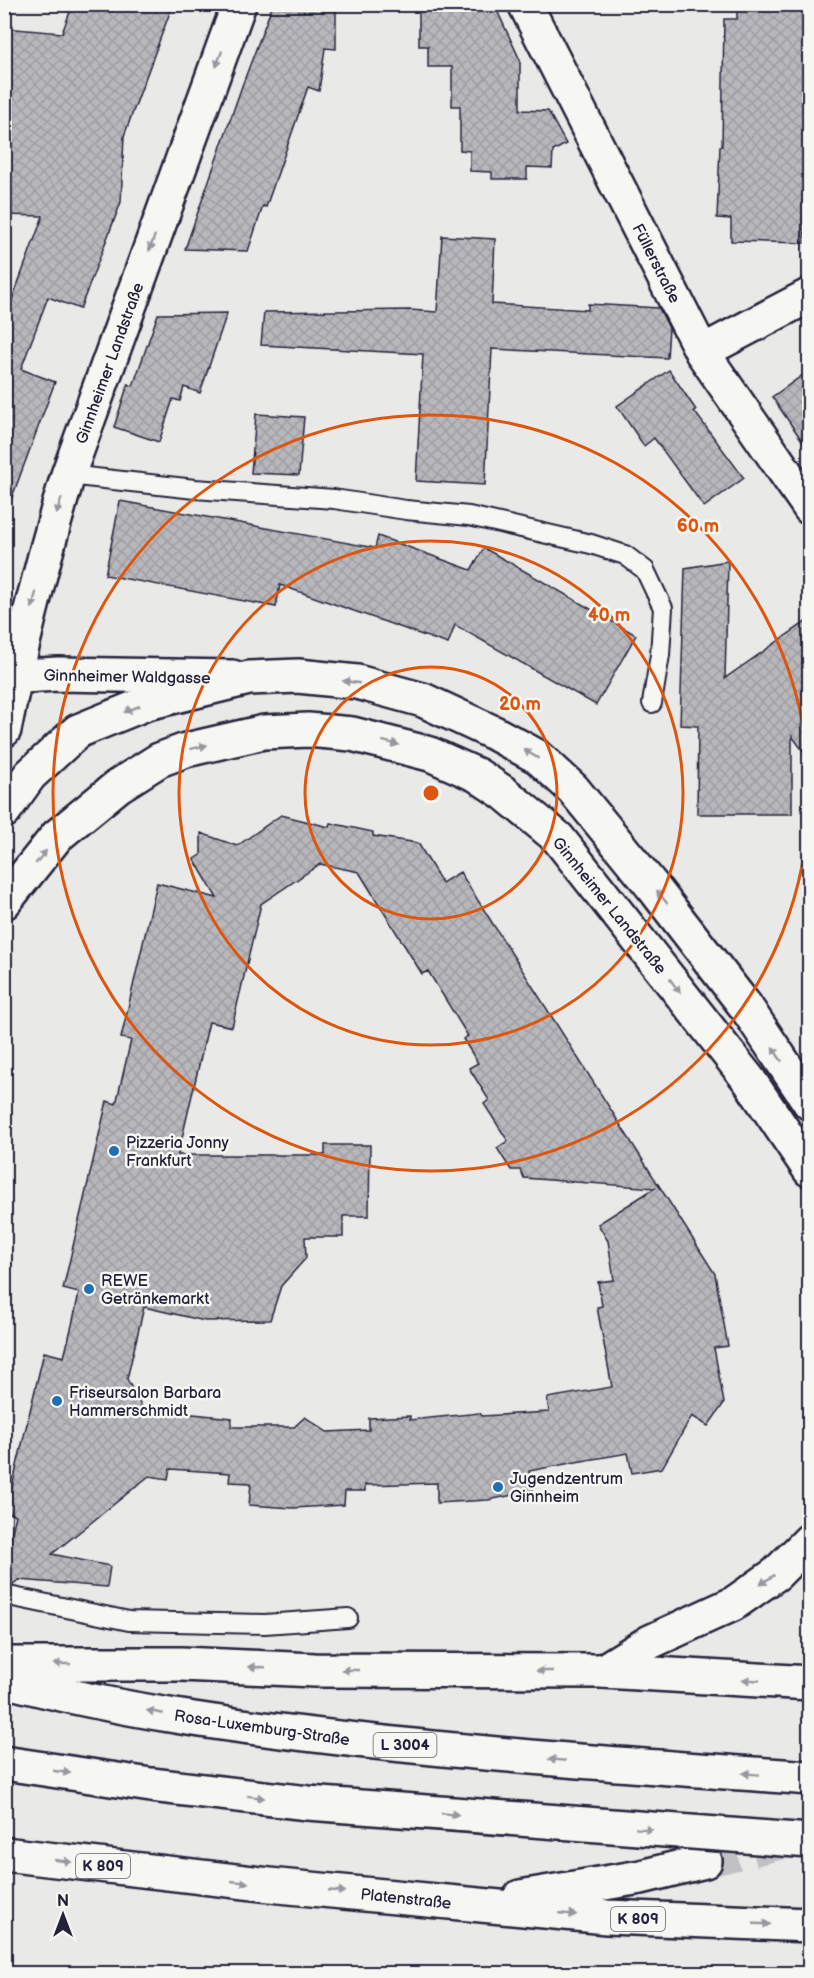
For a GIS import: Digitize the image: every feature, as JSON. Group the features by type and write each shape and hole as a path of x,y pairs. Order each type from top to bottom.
{"main road":[{"name":"Ginnheimer Landstraße","path":"4,730 10,677 68,475 239,4"},
{"name":"Füllerstraße","path":"525,4 702,352 810,508"},
{"path":"702,352 810,295"},
{"name":"Ginnheimer Waldgasse","path":"10,677 58,674 249,678"},
{"path":"4,811 30,774 78,731 147,703 249,678 298,676 357,682 423,700 494,733 538,757 573,789 661,896 746,1007 810,1103"},
{"name":"Ginnheimer Landstraße","path":"4,902 57,836 118,786 159,760 186,750 264,732 308,730 352,734 430,754 477,775 504,793 558,838 748,1080 810,1170"},
{"path":"603,1671 650,1642 733,1604 776,1574 810,1540"},
{"path":"4,1664 181,1664 315,1670 603,1671 810,1683"},
{"name":"Rosa-Luxemburg-Straße","path":"4,1680 54,1693 222,1724 472,1753 810,1778"},
{"path":"4,1763 151,1785 308,1803 810,1841"},
{"name":"Platenstraße","path":"4,1854 233,1881 468,1905 608,1917 810,1925"},
{"name":"K 809","path":"468,1905 641,1877 705,1861"}],"lane":[{"path":"68,475 195,489 334,499 406,510 469,516 581,541 625,555 645,570 663,608 660,655 652,703"},
{"path":"4,1595 129,1621 265,1624 348,1618"}],"building":[{"path":"73,4 173,4 124,136 121,202 80,309 48,297 21,369 55,382 8,508 4,508 4,321 43,216 4,215 4,28 62,33"},
{"path":"273,4 336,4 336,49 325,48 319,91 308,87 248,251 185,249 242,86"},
{"path":"419,4 494,4 520,60 520,110 548,111 566,144 553,151 552,168 527,167 527,179 492,179 492,172 470,171 470,151 460,150 460,106 452,106 452,67 428,67 428,46 419,46"},
{"path":"737,4 810,4 804,243 731,241 731,219 717,218 720,146 722,146 724,19 737,19"},
{"path":"442,236 495,239 492,304 588,310 588,304 659,308 669,328 667,358 492,349 485,485 416,481 423,354 261,345 264,312 410,310 437,312"},
{"path":"227,313 200,393 184,387 180,401 173,399 159,442 114,427 128,384 133,386 158,314"},
{"path":"669,370 696,410 694,411 744,478 704,507 654,438 644,446 617,406"},
{"path":"810,370 810,452 772,397"},
{"path":"256,414 304,417 299,475 251,473"},
{"path":"120,501 375,548 378,536 471,570 484,548 636,635 596,705 455,625 448,644 280,585 276,607 105,575"},
{"path":"728,561 725,678 810,619 810,760 792,736 792,814 697,814 698,726 680,725 685,568"},
{"path":"281,815 329,827 330,823 373,832 373,836 418,843 442,883 460,872 715,1274 728,1346 714,1348 724,1403 708,1426 692,1416 662,1468 632,1473 628,1453 576,1462 529,1471 533,1491 488,1500 437,1503 437,1483 365,1485 365,1491 345,1491 344,1505 293,1508 249,1505 251,1483 229,1482 230,1473 170,1469 168,1479 149,1476 52,1554 110,1566 107,1587 19,1580 12,1585 4,1584 4,1566 16,1515 6,1512 44,1352 64,1357 72,1325 79,1293 63,1289 107,1101 116,1104 131,1040 121,1038 157,883 217,898 194,859 201,855 201,833 237,846","holes":["320,864 359,872 422,974 428,971 468,1036 463,1039 478,1063 469,1068 489,1100 484,1104 508,1141 497,1148 511,1170 520,1170 524,1178 655,1188 598,1224 608,1241 614,1280 598,1282 602,1306 597,1307 612,1387 547,1398 549,1412 482,1416 480,1413 410,1420 410,1416 369,1418 369,1430 327,1432 305,1417 294,1427 231,1427 232,1418 143,1409 127,1379 144,1307 205,1321 270,1320 281,1286 306,1258 305,1237 343,1237 343,1216 369,1216 370,1145 325,1145 325,1155 178,1155 209,1022 232,1027 261,904"]}],"tunnel":[{"path":"705,1861 785,1842"}],"place":[{"name":"Pizzeria Jonny Frankfurt","path":"114,1151"},
{"name":"REWE Getränkemarkt","path":"89,1289"},
{"name":"Friseursalon Barbara Hammerschmidt","path":"57,1401"},
{"name":"Jugendzentrum Ginnheim","path":"498,1487"}]}
